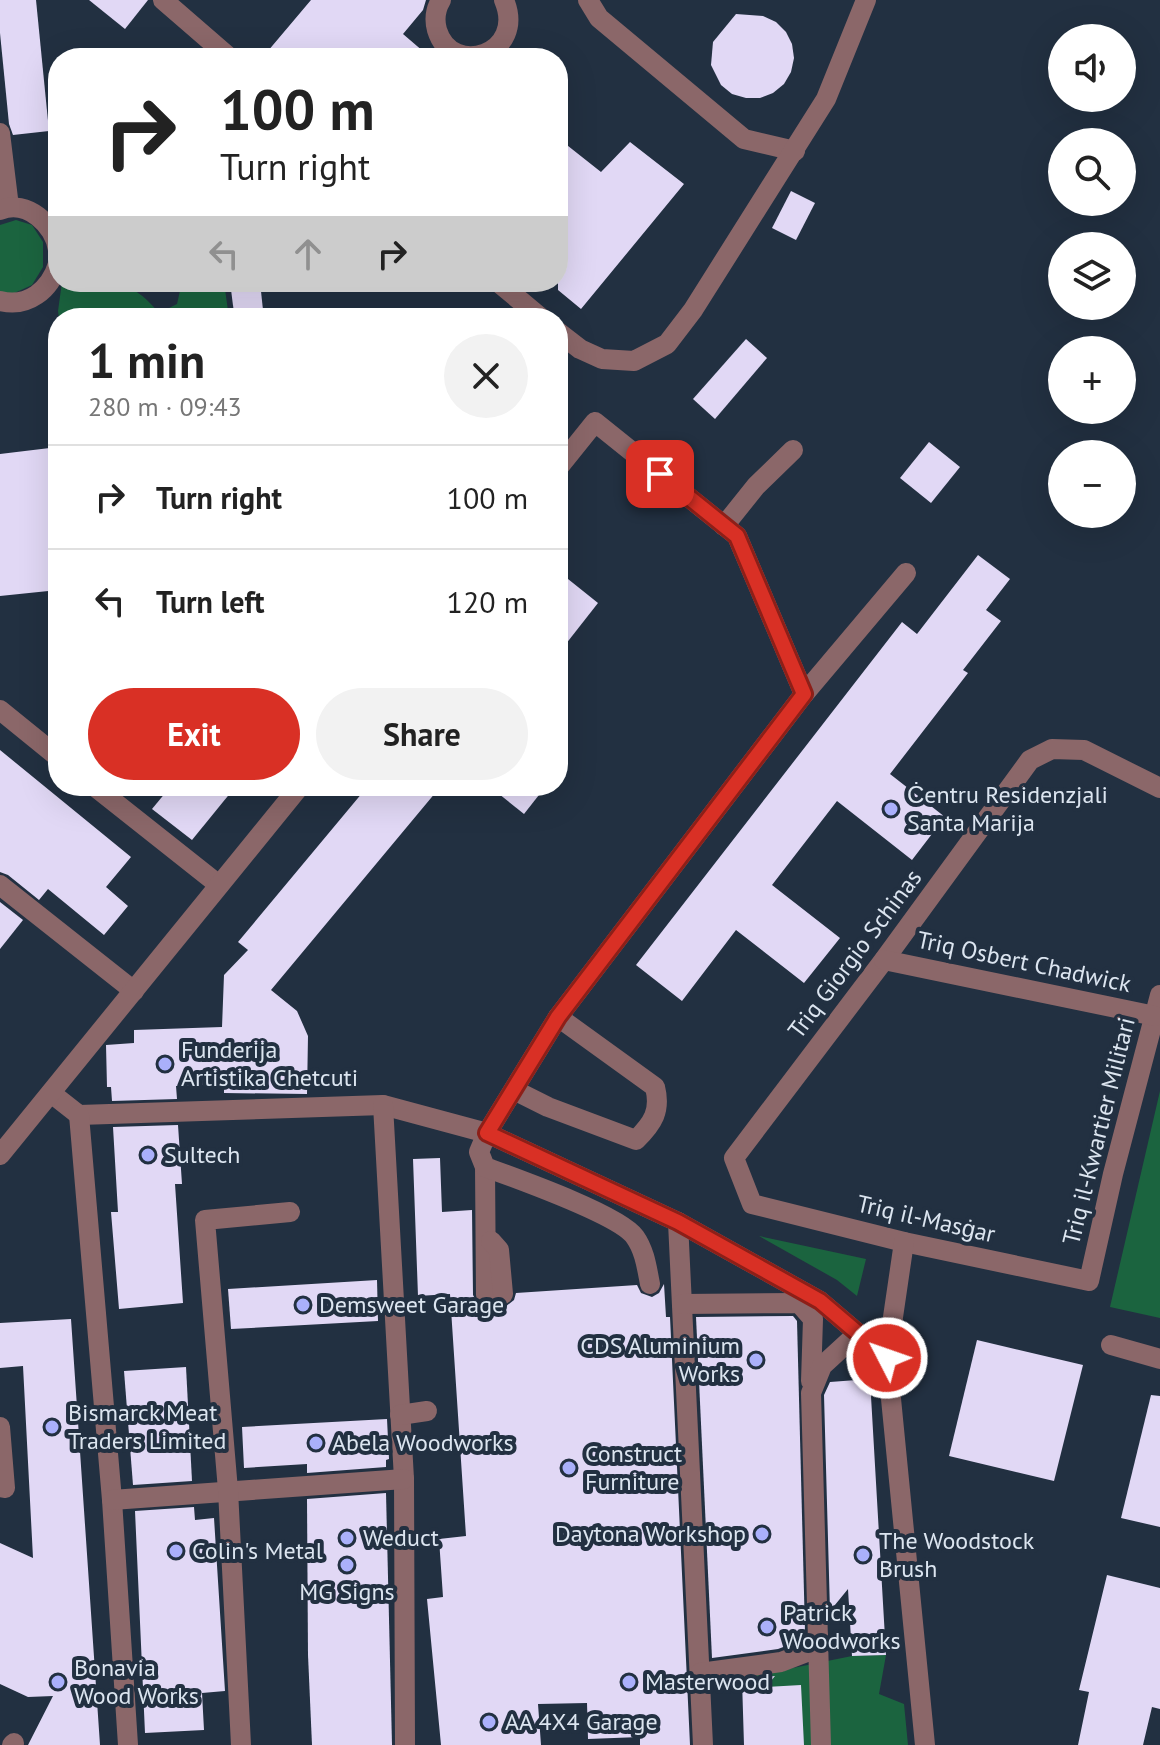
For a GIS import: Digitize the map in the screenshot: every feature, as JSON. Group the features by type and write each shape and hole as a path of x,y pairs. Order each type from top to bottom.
{"street":[{"path":"163,0 213,48"},
{"path":"441,0 436,8 435,21 440,39 449,48"},
{"path":"496,48 509,29 509,14 504,0"},
{"path":"588,0 599,18 744,139 795,151"},
{"path":"568,340 602,359 634,361 667,344 693,310 826,99 866,0"},
{"path":"0,133 4,208 36,214 48,224"},
{"path":"0,301 22,302 31,299 48,285"},
{"path":"510,292 529,308"},
{"path":"568,456 595,422 737,536 804,694"},
{"path":"724,526 756,486 793,450"},
{"path":"494,1294 486,1235 485,1167 479,1152 487,1133 558,1017 804,694 906,573"},
{"path":"0,710 48,749"},
{"name":"Triq Giorgio Schinas","path":"752,1204 734,1158 1030,760 1052,749 1084,750 1160,788"},
{"path":"120,796 219,885"},
{"path":"0,1155 292,796"},
{"path":"0,885 134,991"},
{"name":"Triq Osbert Chadwick","path":"884,960 1155,1016"},
{"name":"Triq il-Kwartier Militari","path":"1089,1281 1160,995"},
{"path":"514,1090 548,1107 636,1140 651,1125 659,1104 655,1087 558,1017"},
{"path":"51,1093 79,1115 383,1105 487,1133 678,1222 820,1301 887,1358"},
{"path":"383,1105 404,1479 405,1745"},
{"path":"79,1115 112,1500 128,1745"},
{"path":"485,1167 598,1213 635,1235 646,1261 650,1284"},
{"name":"Triq il-Masġar","path":"752,1204 904,1242 1089,1281"},
{"path":"241,1745 228,1490 205,1220 290,1212"},
{"path":"678,1222 703,1745"},
{"path":"904,1242 887,1358 925,1745"},
{"path":"682,1304 799,1303 813,1319 811,1393 821,1745"},
{"path":"811,1393 822,1366 858,1333"},
{"path":"1111,1345 1160,1359"},
{"path":"400,1415 427,1411"},
{"path":"0,1427 5,1488 0,1487"},
{"path":"112,1500 404,1479"},
{"path":"700,1673 781,1662 807,1652 818,1636"}],"green space":[{"path":"16,220 32,225 43,242 43,267 32,285 10,295 0,292 0,225"},
{"path":"61,292 137,292 154,308 58,308"},
{"path":"180,292 225,292 228,308 169,308 177,304"},
{"path":"1160,1091 1160,1318 1110,1307"},
{"path":"759,1236 866,1259 857,1296 837,1280"},
{"path":"886,1655 879,1694 904,1704 908,1745 752,1745 753,1676 852,1656"}],"building":[{"path":"0,0 36,0 48,131 13,135 9,124"},
{"path":"89,0 148,0 125,29"},
{"path":"311,0 426,0 423,10 403,34 419,48 270,48"},
{"path":"736,14 763,16 776,22 792,44 794,58 784,84 760,98 732,94 721,85 711,65 713,42"},
{"path":"630,142 684,184 581,309 560,292 568,292 568,146 601,172"},
{"path":"791,191 815,203 796,240 772,228"},
{"path":"231,292 261,292 263,308 233,308"},
{"path":"746,339 767,358 715,419 693,399"},
{"path":"929,442 960,467 931,503 900,478"},
{"path":"48,448 48,591 0,596 0,454"},
{"name":"Ċentru Residenzjali Santa Marija","path":"978,555 1010,579 986,610 1001,621 963,670 968,673 890,774 945,817 912,860 837,801 772,885 840,938 804,983 736,930 682,1001 636,965 902,622 917,634"},
{"path":"568,579 598,603 568,641"},
{"path":"0,750 48,789 48,796 56,796 131,857 106,887 128,906 104,935 48,889 39,900 0,872"},
{"path":"163,796 228,796 192,840 152,809"},
{"path":"360,796 433,796 271,990 297,1011 308,1036 307,1094 224,1093 224,1084 176,1086 177,1099 112,1101 111,1087 107,1087 106,1045 134,1043 134,1030 222,1027 224,975 248,950 238,942"},
{"path":"502,796 538,796 524,814"},
{"path":"0,902 23,920 0,949"},
{"path":"178,1125 182,1184 175,1184 183,1303 119,1309 111,1212 118,1212 113,1127"},
{"name":"Construct Furniture","path":"440,1158 442,1212 472,1210 473,1295 479,1306 487,1308 495,1304 505,1307 514,1300 516,1293 637,1285 641,1293 652,1297 659,1293 664,1284 666,1317 670,1317 690,1745 640,1745 640,1737 588,1739 587,1703 538,1704 541,1745 441,1745 427,1599 443,1597 439,1539 466,1536 450,1294 418,1296 413,1159"},
{"name":"Demsweet Garage","path":"377,1280 378,1321 231,1329 228,1289"},
{"path":"793,1316 797,1321 805,1632 799,1641 778,1649 712,1658 696,1317"},
{"path":"71,1319 100,1745 28,1745 53,1696 28,1697 0,1684 0,1543 33,1558 23,1366 0,1368 0,1323"},
{"path":"977,1340 1083,1365 1054,1481 949,1456"},
{"path":"186,1367 192,1481 133,1485 124,1371"},
{"name":"The Woodstock Brush","path":"870,1379 886,1655 852,1656 848,1589 830,1611 824,1395 830,1382"},
{"path":"1151,1395 1160,1396 1160,1527 1121,1518"},
{"name":"Abela Woodworks","path":"387,1419 389,1459 386,1460 386,1467 307,1473 307,1464 244,1468 242,1427"},
{"path":"386,1493 392,1745 312,1745 307,1499"},
{"path":"194,1507 195,1520 214,1518 225,1691 202,1693 204,1730 145,1733 135,1511"},
{"path":"1107,1575 1160,1588 1160,1709 1152,1707 1143,1745 1078,1745 1089,1692 1079,1690"},
{"path":"775,1676 766,1687 801,1685 804,1745 744,1745 742,1680"}],"place":[{"name":"Ċentru Residenzjali Santa Marija","path":"891,809"},
{"name":"Funderija Artistika Chetcuti","path":"165,1064"},
{"name":"Sultech","path":"148,1155"},
{"name":"Demsweet Garage","path":"303,1305"},
{"name":"CDS Aluminium Works","path":"756,1360"},
{"name":"Bismarck Meat Traders Limited","path":"52,1427"},
{"name":"Abela Woodworks","path":"316,1443"},
{"name":"Construct Furniture","path":"569,1468"},
{"name":"Daytona Workshop","path":"762,1534"},
{"name":"Weduct","path":"347,1538"},
{"name":"Colin's Metal","path":"176,1551"},
{"name":"The Woodstock Brush","path":"863,1555"},
{"name":"MG Signs","path":"347,1565"},
{"name":"Patrick Woodworks","path":"767,1627"},
{"name":"Bonavia Wood Works","path":"58,1682"},
{"name":"Masterwood","path":"629,1682"},
{"name":"AA 4X4 Garage","path":"489,1722"}],"route":[{"path":"660,474 737,536 804,694 558,1017 487,1133 678,1222 820,1301 887,1358"}]}
